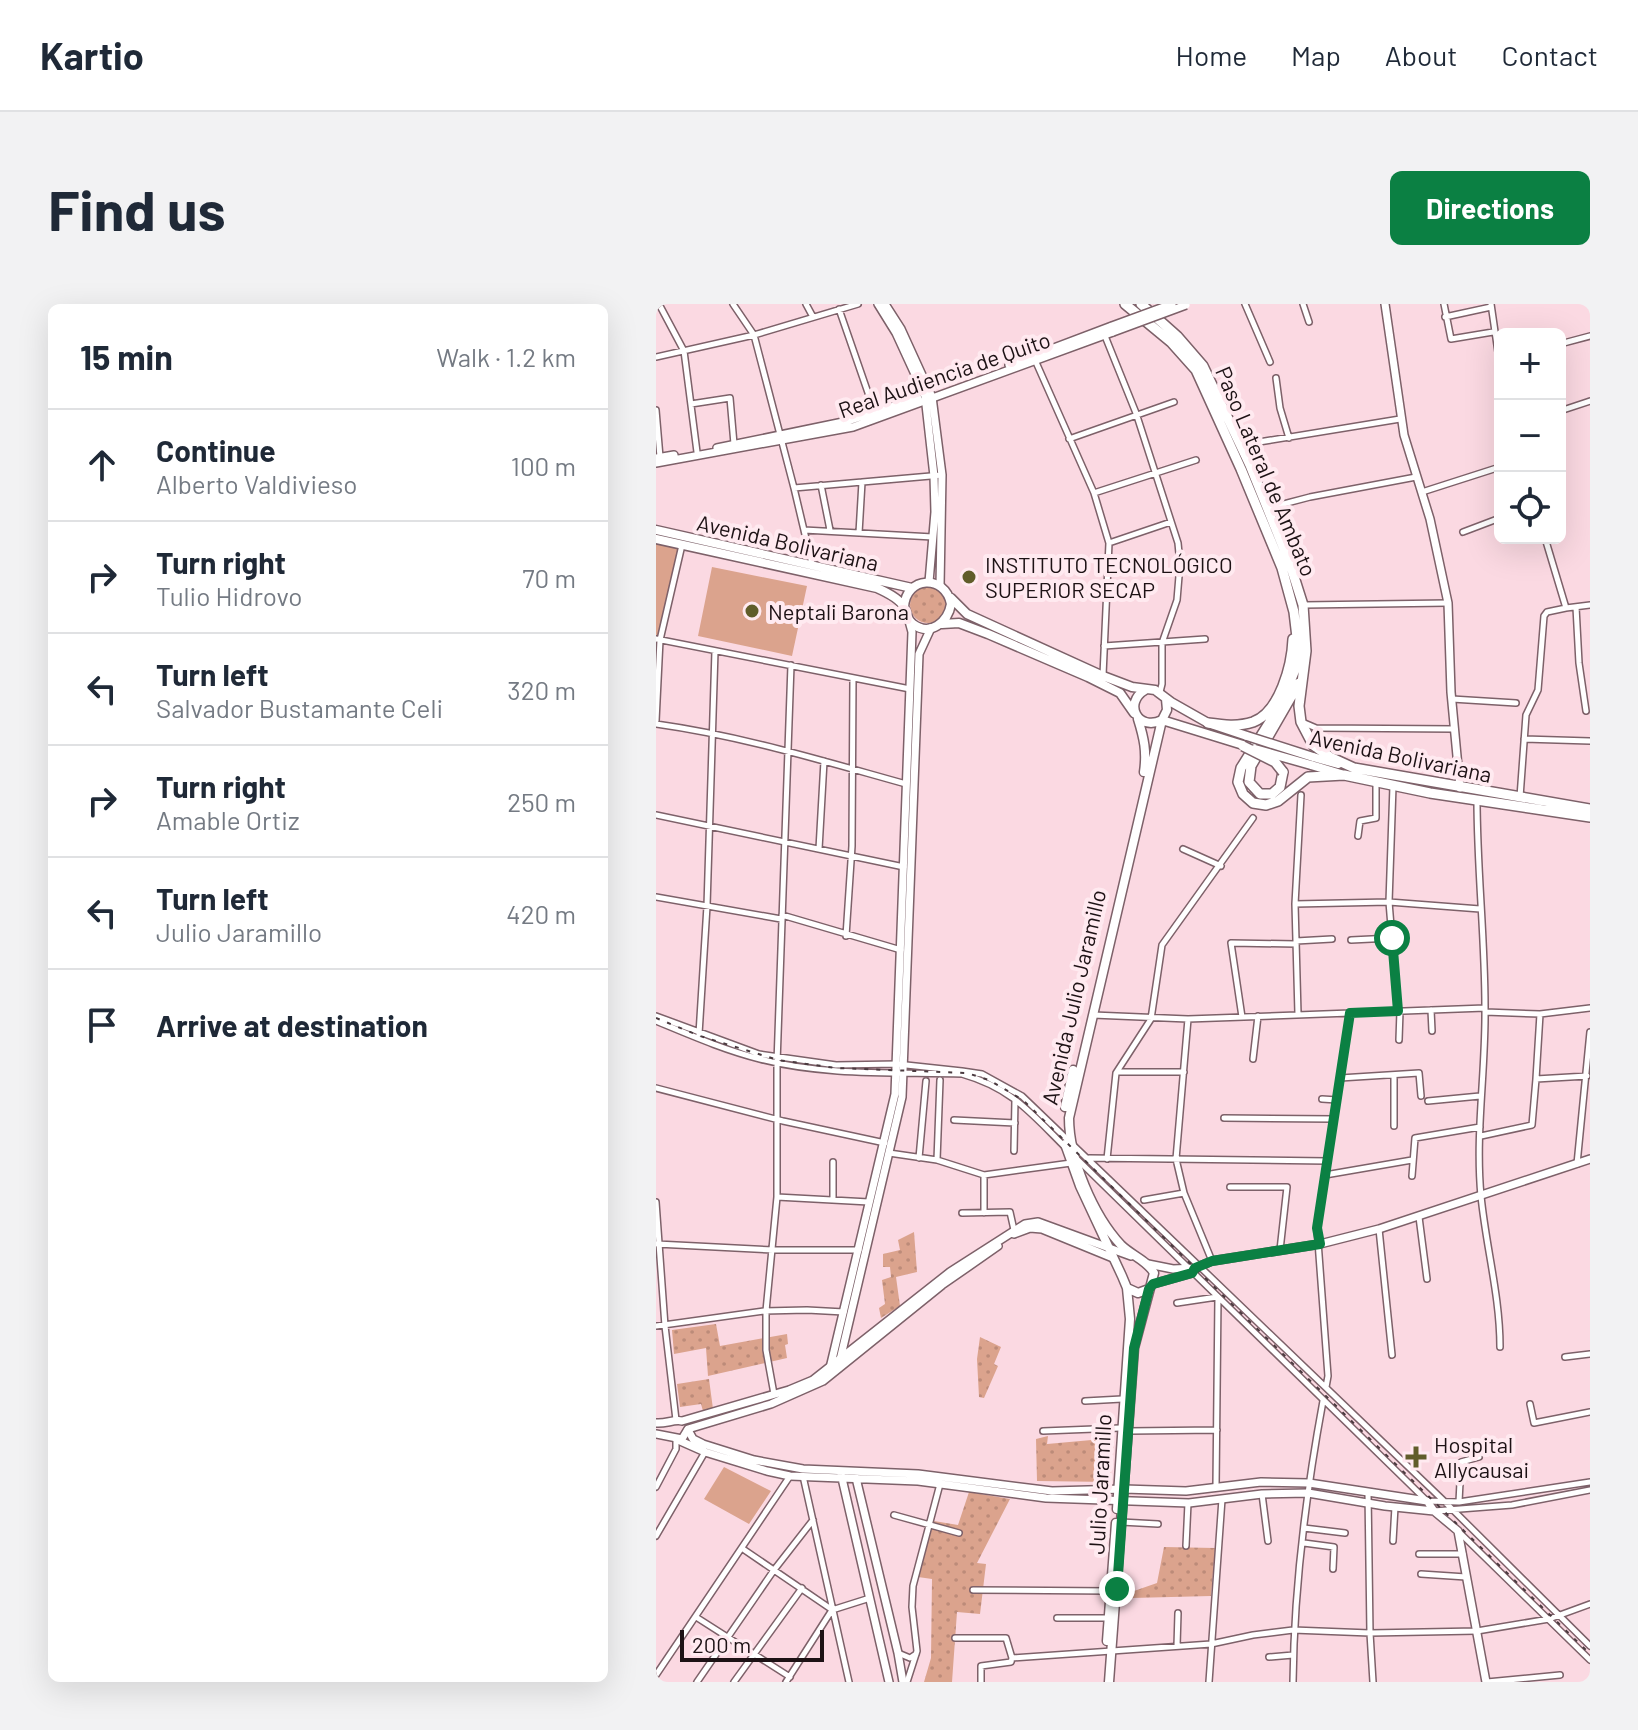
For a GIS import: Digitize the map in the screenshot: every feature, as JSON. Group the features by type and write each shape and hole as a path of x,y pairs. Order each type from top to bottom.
{"highway":[{"name":"Paso Lateral de Ambato","path":"1125,304 1171,342 1196,370 1237,458 1282,568 1294,612"},
{"name":"Paso Lateral de Ambato","path":"1148,305 1203,366 1267,509 1303,605 1306,642 1299,706 1301,722"},
{"path":"1208,723 1234,726 1253,722 1274,703 1285,678 1292,647 1294,612"},
{"path":"1294,612 1298,646 1296,667 1281,704 1241,768 1239,789 1253,803 1266,805 1278,801 1308,777 1344,775"},
{"path":"1242,743 1275,762 1283,772 1280,787 1272,794 1260,794 1249,782 1251,766 1303,677"},
{"path":"1301,722 1313,745 1354,768"},
{"name":"Avenida Bolivariana","path":"1354,768 1590,809"},
{"name":"Avenida Bolivariana","path":"1344,775 1393,786 1590,817"}],"main road":[{"name":"Avenida Bolivariana","path":"656,530 912,588"},
{"name":"Avenida Bolivariana","path":"656,539 877,588 904,607"},
{"name":"Avenida Bolivariana","path":"929,582 940,586 967,614 1103,676 1163,695 1242,743"},
{"path":"929,582 907,593 904,607 909,619 918,627 959,623 1120,693 1136,716"},
{"path":"941,624 950,610 947,593"},
{"path":"1136,716 1134,702 1145,690"},
{"path":"1162,720 1167,710 1163,695"},
{"name":"Avenida Bolivariana","path":"1136,716 1147,723 1162,720 1312,761 1354,768"},
{"name":"Avenida Julio Jaramillo","path":"1122,1276 1066,1141 1066,1096 1144,773 1147,756 1136,716"},
{"name":"Avenida Julio Jaramillo","path":"1066,1141 1071,1103 1162,720"},
{"name":"Avenida Bolivariana","path":"1312,761 1344,775"},
{"name":"Avenida Julio Jaramillo","path":"1073,1161 1102,1221 1131,1256 1144,1262"},
{"path":"1122,1276 1130,1263 1144,1262"},
{"name":"Julio Jaramillo","path":"1109,1650 1108,1618 1124,1430 1134,1348 1154,1273 1144,1262"},
{"name":"Julio Jaramillo","path":"1122,1276 1127,1288 1130,1319 1122,1399 1124,1430"},
{"path":"1127,1288 1138,1293 1151,1287"},
{"name":"Julio Jaramillo","path":"1106,1682 1121,1522 1120,1501"}],"street":[{"path":"659,304 684,351 697,452"},
{"path":"733,304 754,335 812,564"},
{"path":"806,304 813,317"},
{"path":"656,357 754,335 858,304"},
{"path":"878,304 928,396"},
{"path":"885,304 901,329 928,396 938,476 940,586"},
{"name":"Real Audiencia de Quito","path":"1110,331 1172,304"},
{"name":"Real Audiencia de Quito","path":"657,459 780,438 876,414 1188,304"},
{"path":"1245,304 1270,362"},
{"path":"1303,304 1309,322"},
{"path":"1385,304 1400,419 1422,492 1448,603 1460,788"},
{"path":"1444,304 1451,339 1493,332"},
{"path":"1445,317 1491,305 1494,336"},
{"path":"839,309 876,414"},
{"path":"1110,331 1171,522 1180,564 1177,600 1162,643 1163,695"},
{"path":"1566,342 1590,336"},
{"path":"1034,358 1094,493 1109,543 1103,676"},
{"path":"1276,378 1280,408 1289,438"},
{"name":"Real Audiencia de Quito","path":"657,459 853,427 928,396"},
{"path":"691,404 730,398 734,444"},
{"path":"1566,409 1590,401"},
{"path":"1069,439 1174,402"},
{"path":"656,410 657,459"},
{"path":"1259,442 1400,419"},
{"path":"1094,493 1196,460"},
{"path":"1422,492 1494,469"},
{"path":"794,488 938,476"},
{"path":"929,582 938,476"},
{"path":"1267,509 1310,497 1416,477"},
{"path":"859,533 862,481"},
{"path":"821,485 830,530"},
{"path":"1463,532 1494,520"},
{"path":"1109,543 1171,522"},
{"path":"804,530 933,537"},
{"path":"1547,544 1566,608"},
{"path":"682,545 658,639 656,722 789,750 907,784"},
{"path":"1303,605 1448,603"},
{"path":"1520,798 1527,710 1538,690 1544,616 1547,612 1590,605"},
{"path":"1576,607 1586,711"},
{"path":"900,1068 914,690 909,619"},
{"path":"841,1362 869,1202 902,1097 901,950 907,784 919,654 931,628"},
{"path":"658,639 914,690"},
{"path":"1104,646 1205,639"},
{"path":"699,1036 707,906 715,651"},
{"path":"774,1394 766,1350 766,1311 777,1197 781,917 791,665"},
{"path":"846,936 851,856 853,678"},
{"path":"1452,699 1516,703"},
{"path":"1301,722 1316,728 1455,729"},
{"path":"1524,739 1590,741"},
{"path":"819,849 824,761"},
{"path":"1358,836 1360,821 1376,818 1376,782"},
{"path":"1393,786 1389,902 1399,1040"},
{"path":"1298,1014 1295,904 1301,795"},
{"path":"1477,799 1485,1010 1480,1096 1481,1195 1500,1313 1500,1347"},
{"path":"656,815 904,867"},
{"path":"1107,1159 1116,1073 1151,1019 1162,945 1253,818"},
{"path":"1183,849 1221,866"},
{"path":"656,897 781,917 901,950"},
{"path":"1295,904 1389,902 1480,909"},
{"path":"1351,940 1392,938"},
{"path":"1242,1017 1231,943 1296,943 1332,939"},
{"path":"1092,1015 1188,1019 1431,1010 1540,1014 1590,1008"},
{"path":"1431,1010 1432,1031"},
{"path":"1326,1387 1328,1376 1317,1228 1350,1013"},
{"path":"1481,1136 1532,1125 1540,1014"},
{"path":"1253,1059 1258,1016"},
{"path":"656,1018 699,1036 778,1060 962,1071 993,1079 1022,1096 1066,1141"},
{"path":"1188,1019 1176,1159 1184,1193 1212,1261"},
{"path":"1577,1164 1590,1032"},
{"path":"900,1068 962,1074 990,1083 1015,1099 1088,1158 1218,1297 1590,1660"},
{"path":"1116,1073 1184,1072"},
{"path":"1340,1078 1419,1073 1421,1096"},
{"path":"1394,1075 1394,1126"},
{"path":"1536,1079 1587,1076"},
{"path":"937,1160 940,1080"},
{"path":"919,1158 926,1081"},
{"path":"656,1088 779,1120 887,1143"},
{"path":"1428,1101 1480,1096"},
{"path":"1014,1151 1015,1099"},
{"path":"1322,1099 1337,1100"},
{"path":"1224,1118 1334,1119"},
{"path":"954,1120 1015,1123"},
{"path":"1412,1176 1415,1138 1480,1127"},
{"path":"831,1371 844,1312 889,1153 887,1143"},
{"path":"889,1153 937,1160 984,1175 1088,1158 1327,1161"},
{"path":"1151,1287 1212,1261 1320,1244 1379,1229 1590,1159"},
{"path":"1325,1175 1412,1160"},
{"path":"1073,1161 1326,1387 1590,1646"},
{"path":"833,1162 833,1200"},
{"path":"984,1175 984,1213"},
{"path":"1230,1187 1287,1187 1280,1250"},
{"path":"1144,1200 1184,1193"},
{"path":"777,1197 869,1202"},
{"path":"656,1202 657,1244 676,1422 676,1449 656,1487"},
{"path":"962,1213 1010,1212 1014,1230"},
{"path":"1419,1217 1427,1279"},
{"path":"675,1439 685,1437 688,1430 804,1391 950,1272 1031,1222 1131,1256"},
{"path":"841,1362 1016,1233 1030,1228 1042,1229 1113,1258"},
{"path":"1379,1229 1392,1355"},
{"path":"657,1244 773,1250 863,1250"},
{"path":"1144,1262 1173,1269 1194,1268"},
{"path":"1177,1303 1218,1297"},
{"path":"1216,1486 1218,1297"},
{"path":"656,1326 766,1311 844,1312"},
{"path":"1565,1357 1590,1354"},
{"path":"656,1423 676,1422 774,1394 831,1371"},
{"path":"1085,1401 1122,1399"},
{"path":"1293,1682 1293,1630 1309,1483 1323,1400"},
{"path":"1530,1404 1534,1423 1590,1412"},
{"path":"676,1422 688,1430 696,1442 754,1460 842,1475"},
{"path":"1043,1431 1217,1430"},
{"path":"656,1434 705,1452 790,1476 918,1474 1028,1490 1186,1491 1261,1482 1309,1483 1427,1501 1459,1502 1590,1482"},
{"path":"656,1536 705,1452"},
{"path":"1459,1502 1461,1462 1479,1457"},
{"path":"842,1475 889,1682"},
{"path":"855,1475 1018,1496 1189,1503 1262,1494 1308,1493 1434,1511 1512,1505 1590,1490"},
{"path":"855,1475 905,1682"},
{"path":"656,1675 790,1476"},
{"path":"803,1476 849,1682"},
{"path":"905,1682 916,1654 912,1594 940,1484"},
{"path":"1368,1492 1373,1682"},
{"path":"1262,1494 1268,1541"},
{"path":"1209,1682 1222,1498"},
{"path":"1186,1546 1189,1503"},
{"path":"1393,1541 1395,1507"},
{"path":"894,1515 959,1533"},
{"path":"697,1682 774,1570 813,1520"},
{"path":"1121,1522 1158,1524"},
{"path":"1304,1528 1345,1533"},
{"path":"1458,1531 1486,1682 1560,1675"},
{"path":"1304,1543 1334,1547 1333,1569"},
{"path":"743,1549 832,1610"},
{"path":"1419,1554 1463,1554"},
{"path":"1421,1574 1466,1577"},
{"path":"734,1682 802,1588"},
{"path":"973,1590 1110,1591"},
{"path":"696,1617 788,1679 832,1610 870,1598"},
{"path":"1012,1658 1211,1644 1293,1630 1370,1633 1477,1631 1549,1619 1590,1604"},
{"path":"1177,1646 1178,1613"},
{"path":"1057,1618 1108,1618"},
{"path":"955,1638 1006,1638 1012,1658"},
{"path":"898,1653 910,1658 916,1654"},
{"path":"1269,1657 1293,1655"},
{"path":"981,1682 981,1666 1011,1662 1012,1658"},
{"path":"840,1682 847,1672"}],"shaded area":[{"path":"656,543 682,549 659,640 656,640"},
{"name":"Neptali Barona","path":"712,567 807,586 792,656 698,636"},
{"path":"928,587 941,592 946,605 941,618 928,623 915,618 910,605 915,592"},
{"path":"914,1232 917,1272 896,1277 900,1306 881,1318 879,1308 885,1304 882,1280 891,1277 890,1267 883,1267 883,1254 900,1250 898,1240"},
{"path":"716,1324 720,1346 787,1334 787,1358 708,1376 706,1348 674,1354 672,1330"},
{"path":"980,1337 1001,1347 994,1364 998,1366 984,1398 979,1397 977,1359"},
{"path":"709,1379 713,1409 703,1411 701,1404 680,1407 677,1384"},
{"path":"1048,1436 1047,1444 1114,1438 1110,1482 1037,1481 1036,1439"},
{"path":"724,1467 771,1491 749,1524 704,1499"},
{"path":"969,1492 1010,1499 977,1563 986,1564 980,1614 957,1612 952,1682 924,1682 931,1658 932,1579 918,1577 934,1521 958,1525"},
{"path":"1164,1547 1215,1548 1211,1596 1132,1598 1134,1591 1157,1583"}],"railway":[{"path":"656,1018 700,1036 778,1060 836,1068 967,1073 989,1080 1023,1100 1590,1654"}],"place":[{"name":"INSTITUTO TECNOLÓGICO SUPERIOR SECAP","path":"969,577"},
{"name":"Neptali Barona","path":"752,611"},
{"name":"Hospital Allycausai","path":"1416,1457"}],"route":[{"path":"1117,1589 1134,1348 1149,1289 1153,1284 1192,1273 1195,1268 1212,1261 1320,1244 1317,1228 1350,1013 1398,1011 1392,938"}]}
